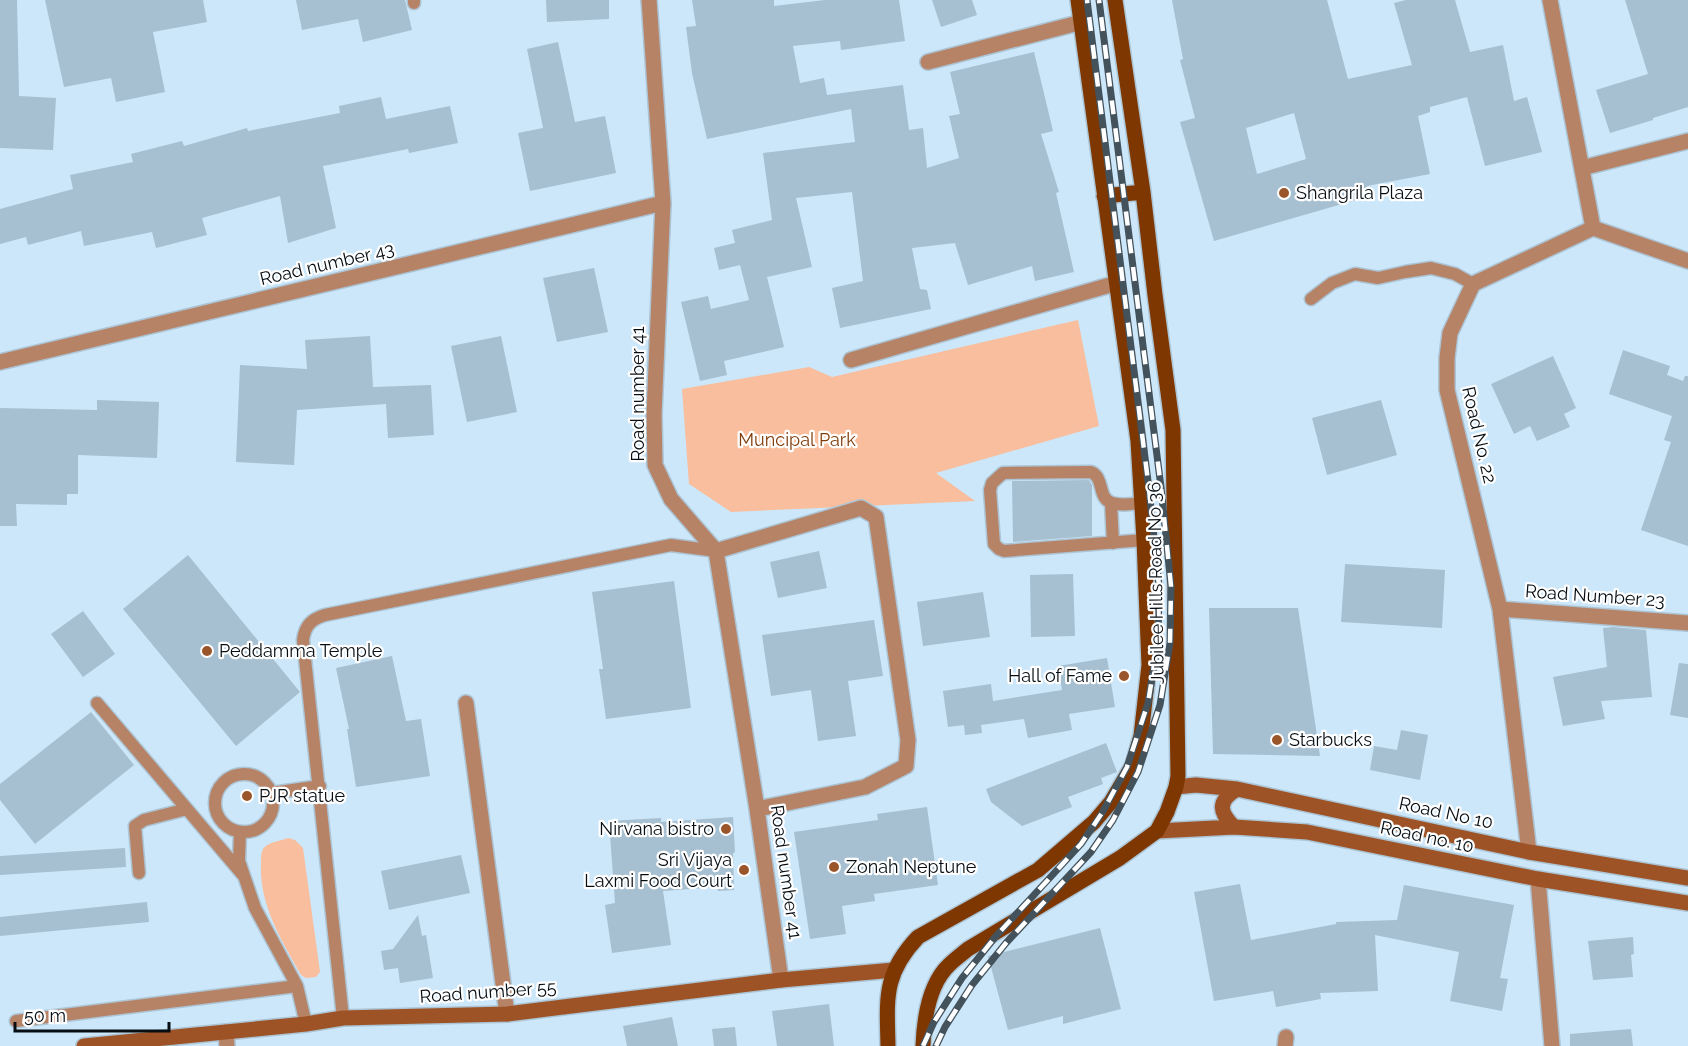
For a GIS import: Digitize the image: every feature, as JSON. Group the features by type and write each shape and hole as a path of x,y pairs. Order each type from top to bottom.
{"main road":[{"name":"Jubilee Hills Road No 36","path":"888,1046 887,997 894,970 904,952 918,937 1038,870 1094,822 1111,802 1134,765 1141,736 1149,665 1138,441 1078,0"},
{"name":"Jubilee Hills Road No 36","path":"923,1046 924,1025 934,987 948,966 968,949 1120,858 1157,831 1176,787 1178,776 1173,430 1143,192 1115,0"},
{"path":"1104,196 1143,192"},
{"name":"Road No 10","path":"1176,787 1196,785 1238,789 1529,852 1688,878"},
{"path":"1234,827 1224,818 1221,808 1223,800 1238,789"},
{"name":"Road no. 10","path":"1157,831 1234,827 1307,832 1538,879 1688,903"},
{"name":"Road number 55","path":"84,1046 226,1039 343,1018 507,1014 781,980 894,970"}],"street":[{"name":"Road number 41","path":"649,0 663,203 654,414 655,465 671,499 716,551 757,809 781,980"},
{"path":"1550,0 1593,228"},
{"path":"928,62 1082,22"},
{"path":"1582,168 1688,141"},
{"name":"Road number 43","path":"0,362 663,203"},
{"path":"1473,284 1593,228 1688,261"},
{"path":"851,360 1117,283"},
{"name":"Road No. 22","path":"1473,284 1450,333 1447,390 1500,609 1529,852"},
{"path":"716,551 861,508 876,517 908,740 906,766 866,787 757,809"},
{"name":"Road Number 23","path":"1500,609 1688,623"},
{"path":"466,703 507,1014"},
{"path":"1538,879 1551,1046"}],"lane":[{"path":"1311,299 1332,283 1355,274 1378,278 1431,268 1455,274 1473,284"},
{"path":"1142,503 1111,503 1104,498 1099,480 1096,474 1091,472 1003,473 992,483 990,490 993,544 1004,551 1144,540"},
{"path":"1111,503 1113,543"},
{"path":"343,1018 303,640 304,632 310,622 325,615 671,545 716,551"},
{"path":"98,703 243,875"},
{"path":"249,774 262,780 272,793 273,807 267,821 255,830 240,832 226,826 217,813 216,798 222,784 234,776 249,774"},
{"path":"272,793 320,786"},
{"path":"139,873 135,826 144,820 187,809"},
{"path":"240,832 239,861 243,875 255,908 297,986 306,1024"},
{"path":"16,1021 297,986"}],"green space":[{"name":"Muncipal Park","path":"1078,320 1099,426 936,473 975,501 731,512 689,484 682,389 809,367 832,377"},
{"path":"288,838 295,840 303,848 320,972 316,977 306,978 301,975 273,921 264,893 261,878 263,849 271,843"}],"building":[{"path":"0,0 17,0 19,96 56,98 53,150 0,148"},
{"path":"45,0 203,0 207,22 153,32 165,92 116,102 111,78 64,87"},
{"path":"296,0 405,0 412,30 363,42 358,19 302,30"},
{"path":"546,0 609,0 609,19 547,22"},
{"path":"692,0 774,0 774,6 825,0 899,0 905,41 841,50 840,41 793,46 800,83 824,78 827,95 903,85 909,130 923,128 927,168 959,158 949,116 960,114 950,72 1034,52 1053,131 1041,134 1059,192 1056,193 1074,272 1035,281 1032,266 968,285 955,243 912,248 920,289 927,290 931,309 840,328 832,288 863,281 852,192 796,198 812,267 767,277 784,347 724,361 727,375 700,381 681,302 708,296 711,309 749,300 740,265 719,270 714,248 735,243 732,230 772,220 763,153 855,142 851,109 707,139 692,73 686,27 696,26"},
{"path":"932,0 972,0 977,15 941,27"},
{"path":"1172,0 1327,0 1348,79 1412,65 1394,3 1406,0 1455,0 1470,52 1503,45 1514,101 1527,97 1542,152 1485,166 1467,97 1430,107 1430,112 1418,116 1430,174 1367,186 1370,196 1214,241 1180,122 1195,118 1180,60 1183,59","holes":["1294,113 1306,159 1257,174 1246,128"]},
{"path":"1625,0 1688,0 1688,107 1610,133 1596,90 1648,74"},
{"path":"558,42 575,122 605,116 616,173 530,191 518,133 543,128 527,49"},
{"path":"381,97 386,119 450,106 458,143 409,153 408,149 323,166 336,228 288,243 280,196 202,218 207,235 156,248 152,232 84,246 81,231 28,245 26,237 0,244 0,209 73,189 70,175 133,162 131,154 182,141 184,146 247,128 248,131 340,113 339,106"},
{"path":"594,268 608,332 557,342 543,278"},
{"path":"370,336 373,387 431,385 434,435 388,438 386,404 297,410 294,465 236,462 240,365 307,369 305,340"},
{"path":"501,336 517,412 467,422 451,346"},
{"path":"1623,350 1670,366 1667,375 1683,381 1685,376 1688,376 1688,546 1641,530 1671,442 1664,440 1672,416 1609,394"},
{"path":"1553,356 1576,408 1564,414 1570,427 1537,441 1530,426 1514,434 1491,384"},
{"path":"97,400 159,402 157,458 78,455 78,494 67,494 67,505 16,504 17,526 0,526 0,408 97,410"},
{"path":"1381,400 1397,455 1327,475 1312,418"},
{"path":"1089,480 1092,485 1092,536 1013,542 1012,481"},
{"path":"819,551 827,588 778,598 770,562"},
{"path":"188,555 300,692 236,746 123,609"},
{"path":"1345,564 1445,570 1442,628 1341,622"},
{"path":"1073,574 1075,636 1031,637 1030,575"},
{"path":"674,581 691,708 606,719 599,669 603,669 592,592"},
{"path":"983,592 990,637 923,646 917,602"},
{"path":"1209,608 1298,608 1320,756 1213,754"},
{"path":"83,611 115,654 83,677 51,634"},
{"path":"874,620 883,676 848,681 856,736 818,741 811,690 771,696 762,635"},
{"path":"1603,628 1646,630 1652,697 1601,701 1605,719 1563,726 1553,677 1607,667"},
{"path":"392,656 406,721 421,719 430,776 356,787 347,729 349,729 336,668"},
{"path":"1107,658 1115,707 1069,714 1072,730 1028,738 1024,719 981,725 982,733 965,735 964,725 948,727 943,691 991,684 993,701 1062,690 1058,666"},
{"path":"1679,663 1688,664 1688,718 1670,715"},
{"path":"91,712 134,765 35,844 0,800 0,784"},
{"path":"1401,730 1428,735 1420,780 1370,770 1374,746 1397,750"},
{"path":"1106,743 1117,772 1101,778 1103,784 1068,797 1072,807 1022,826 991,802 986,789"},
{"path":"927,807 938,885 874,894 875,901 842,906 846,934 810,939 794,832 878,820 877,814"},
{"path":"733,817 734,890 718,891 718,887 663,891 671,945 612,953 605,905 615,903 609,821 661,818 661,822"},
{"path":"125,848 126,867 0,875 0,856"},
{"path":"461,855 470,893 389,910 381,871"},
{"path":"1240,884 1251,940 1336,924 1336,922 1397,920 1404,885 1514,905 1500,978 1508,979 1502,1011 1450,1001 1459,952 1375,935 1378,991 1320,993 1321,999 1276,1007 1273,991 1214,1001 1194,892"},
{"path":"147,902 149,922 0,936 0,917"},
{"path":"418,915 422,936 426,935 433,978 400,983 398,968 384,970 381,951 393,949"},
{"path":"1100,928 1121,1009 1063,1024 1063,1016 1008,1030 988,956"},
{"path":"1633,937 1634,954 1631,955 1633,977 1593,980 1588,941"},
{"path":"829,1004 834,1046 777,1046 772,1011"},
{"path":"672,1017 678,1046 627,1046 623,1026"},
{"path":"735,1027 737,1046 714,1046 712,1029"},
{"path":"1631,1029 1633,1046 1570,1046 1570,1034"}],"railway":[{"path":"923,1046 934,1022 962,978 997,935 1081,844 1102,813 1127,767 1148,703 1158,641 1159,586 1149,489 1087,0"},
{"path":"936,1046 945,1027 972,985 1006,943 1091,852 1113,820 1138,772 1160,705 1170,643 1171,586 1161,487 1099,0"}],"place":[{"name":"Shangrila Plaza","path":"1284,193"},
{"name":"Peddamma Temple","path":"207,651"},
{"name":"Hall of Fame","path":"1124,676"},
{"name":"Starbucks","path":"1277,740"},
{"name":"PJR statue","path":"247,796"},
{"name":"Nirvana bistro","path":"726,829"},
{"name":"Zonah Neptune","path":"834,867"},
{"name":"Sri Vijaya Laxmi Food Court","path":"744,870"}]}
